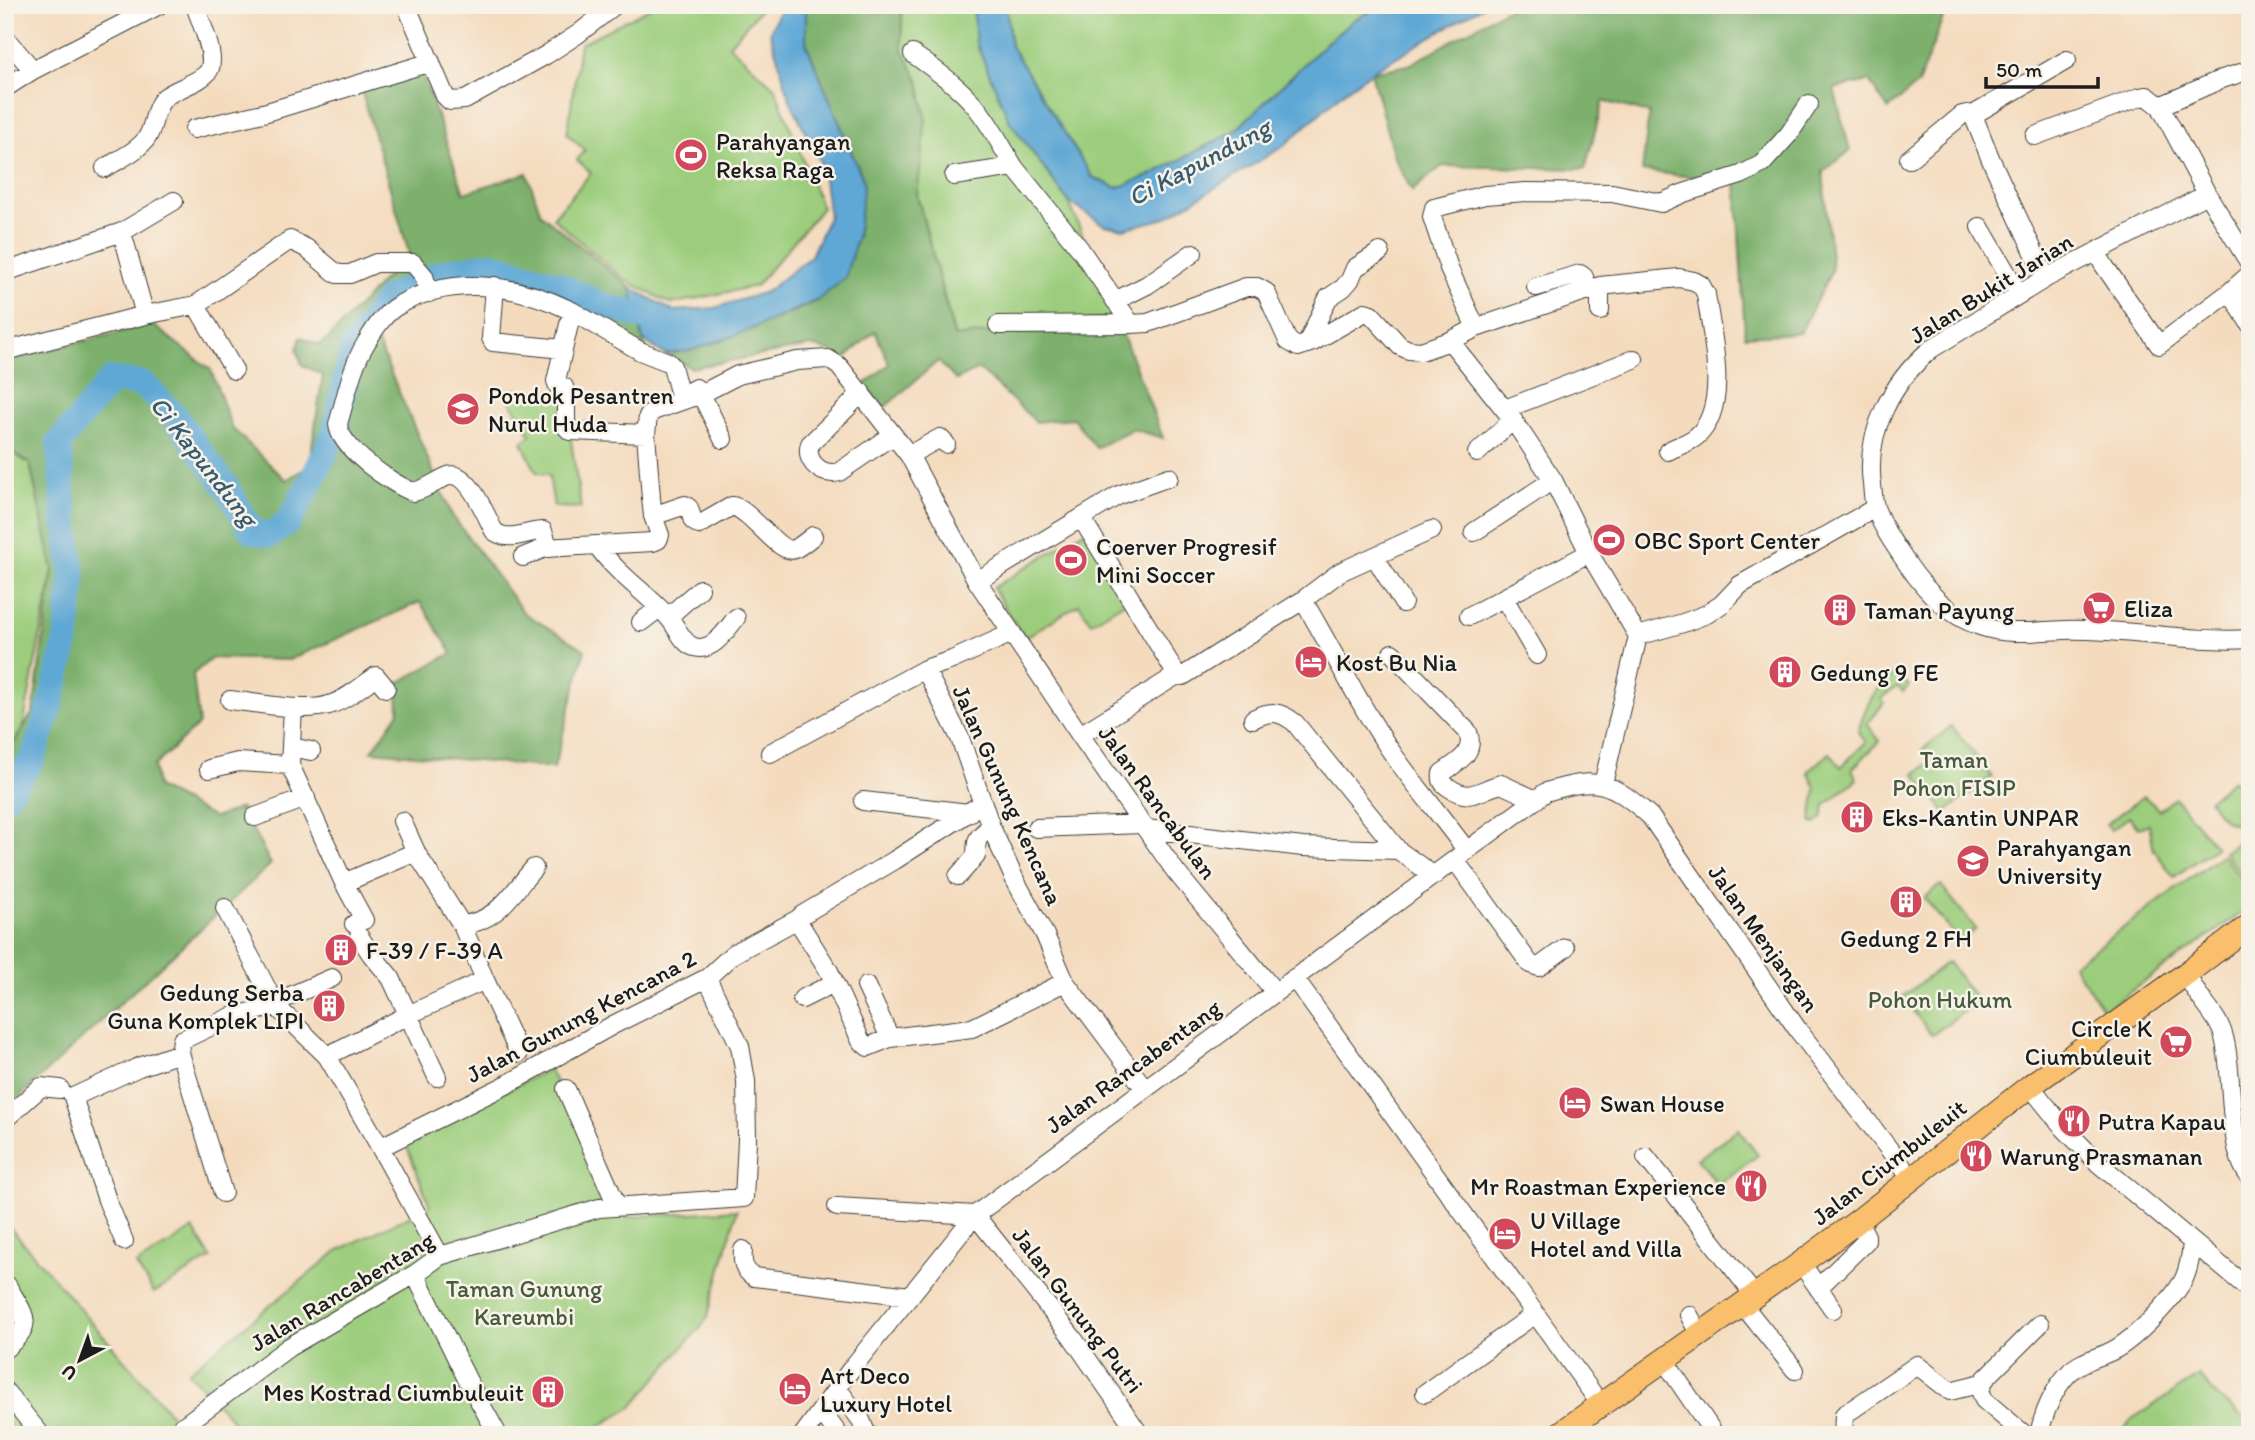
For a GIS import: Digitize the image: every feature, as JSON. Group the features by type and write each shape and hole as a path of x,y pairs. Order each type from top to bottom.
{"main road":[{"name":"Jalan Ciumbuleuit","path":"1558,1435 1664,1360 1695,1325 1749,1301 1858,1221 2030,1086 2250,925"}],"street":[{"path":"5,88 33,70 159,5"},
{"path":"105,169 148,136 159,103 173,91 207,73 211,54 195,5"},
{"path":"409,5 410,14 445,96 450,101 465,100 546,55 615,5"},
{"path":"5,38 33,70"},
{"path":"913,54 959,88 975,106 1014,167 1080,249 1131,324"},
{"path":"1909,159 1962,116 1973,115 2067,60"},
{"path":"194,129 267,111 431,62"},
{"path":"2160,106 2250,70"},
{"path":"2035,136 2147,96 2160,106 2207,194 2250,264"},
{"path":"1476,328 1450,271 1432,217 1432,211 1437,206 1485,195 1526,192 1612,193 1661,203 1684,192 1741,175 1762,164 1789,134 1809,104"},
{"path":"1973,115 2046,278"},
{"path":"954,176 1014,167"},
{"name":"Jalan Bukit Jarian","path":"2207,194 2046,278 1931,349 1917,361 1897,386 1882,412 1871,452 1870,472 1875,508 1890,540 1929,590 1950,611 1980,626 2018,634 2063,630 2190,639 2250,639"},
{"path":"5,272 122,232 174,201"},
{"path":"1980,227 2019,294"},
{"path":"122,232 145,316"},
{"path":"9,344 196,305 290,240 306,248 335,274 350,274 376,263 415,264 427,287"},
{"path":"2097,251 2103,264 2159,345 2250,274"},
{"path":"1307,344 1328,298 1343,288 1355,268 1380,252"},
{"path":"1115,301 1147,285 1193,253"},
{"path":"1536,287 1580,274 1594,289 1600,311"},
{"path":"998,325 1148,323 1246,287 1257,287 1266,292 1288,341 1298,347 1365,312 1371,314 1400,346 1421,351 1476,328 1594,289 1679,278 1701,285 1706,294 1717,378 1709,418 1695,437 1668,451"},
{"path":"495,286 491,338 493,342 563,349"},
{"path":"549,548 543,531 510,537 494,531 467,482 458,476 451,475 421,491 413,492 366,463 338,430 354,368 364,345 395,307 427,287 495,286 521,291 572,311 639,351 668,362 672,366 682,395 711,380 722,383"},
{"path":"2230,292 2250,324"},
{"path":"196,305 234,370"},
{"path":"572,311 556,384 564,387 566,391 566,427 569,431 646,434"},
{"path":"1392,653 1468,732 1471,746 1467,754 1442,773 1441,779 1444,785 1460,795 1467,796 1501,784 1541,796 1585,782 1603,784 1638,636 1589,554 1553,480 1509,414 1450,341"},
{"name":"Jalan Rancabulan","path":"722,383 738,376 797,361 828,359 839,366 909,455 977,581 1176,873 1275,992"},
{"path":"1477,453 1509,414 1634,359"},
{"path":"523,557 549,548 657,540 660,535 653,516 646,434 648,416 653,411 701,394 722,383"},
{"path":"861,392 810,444 807,452 809,459 821,470 832,474 839,472 892,435"},
{"path":"701,394 723,439"},
{"path":"909,455 940,438 946,444"},
{"path":"977,581 1119,495 1169,477"},
{"path":"1474,532 1553,480"},
{"path":"653,516 685,505 689,508 693,522 699,525 732,506 738,507 778,544 789,550 813,536"},
{"path":"1638,636 1707,614 1723,604 1740,585 1875,508"},
{"path":"1082,519 1177,675"},
{"path":"1080,735 1177,675 1183,676 1303,600 1340,572 1432,530"},
{"path":"597,545 610,563 626,575 694,647 702,648 717,641 736,618"},
{"path":"1469,616 1589,554"},
{"path":"1375,557 1402,603"},
{"path":"641,622 663,613 700,589"},
{"path":"1504,598 1537,655"},
{"path":"1303,600 1395,758 1530,964 1539,967 1565,948"},
{"name":"Jalan Gunung Kencana","path":"1012,633 925,669 960,738 976,808 990,827 1045,935 1065,982 1145,1089"},
{"path":"770,753 925,669"},
{"path":"230,700 293,708 331,705 376,676 386,688"},
{"path":"293,708 290,756 344,883 364,920 357,930 370,954 391,978 437,1077"},
{"path":"1254,719 1276,711 1296,723 1398,850 1434,876"},
{"path":"209,769 311,751"},
{"name":"Jalan Menjangan","path":"1603,784 1628,797 1650,816 1798,1031 1911,1178"},
{"name":"Jalan Rancabentang","path":"803,1435 837,1388 975,1215 1541,796"},
{"path":"254,817 306,798"},
{"path":"863,801 976,808"},
{"name":"Jalan Gunung Kencana 2","path":"380,1147 506,1085 613,1025 708,978 733,954 799,919 976,808"},
{"path":"402,821 417,854 462,925 519,1053"},
{"path":"958,876 976,856 978,836 990,827"},
{"path":"1036,828 1144,827 1303,847 1398,850"},
{"path":"344,883 411,854 417,854"},
{"path":"462,925 489,918 534,868"},
{"path":"225,908 275,1004 327,1056 440,1256"},
{"path":"799,919 865,1046 890,1038 972,1028 1065,982"},
{"path":"2187,973 2190,985 2223,1032 2237,1154 2242,1170 2250,1177"},
{"path":"223,1193 180,1054 182,1040 231,1017 275,1004 332,978"},
{"name":"Jalan Rancabentang","path":"171,1435 289,1347 415,1274 440,1256 599,1208 744,1198 746,1081 740,1046 708,978"},
{"path":"1294,978 1601,1405"},
{"path":"327,1056 485,980"},
{"path":"802,999 834,983"},
{"path":"866,986 890,1038"},
{"path":"124,1241 107,1200 74,1097 139,1067 180,1054"},
{"path":"2030,1086 2064,1128 2098,1163 2250,1290"},
{"path":"5,1119 41,1087 60,1089"},
{"path":"566,1089 617,1206"},
{"path":"1646,1157 1795,1370"},
{"path":"837,1207 975,1215"},
{"name":"Jalan Gunung Putri","path":"975,1215 1072,1336 1140,1435"},
{"path":"1818,1288 1866,1241 1867,1236 1858,1221"},
{"path":"2039,1435 2046,1413 2070,1371 2114,1350 2172,1296 2184,1279 2192,1242"},
{"path":"743,1250 742,1262 746,1272 754,1277 910,1296"},
{"path":"1801,1263 1833,1309"},
{"path":"415,1274 498,1435"},
{"path":"5,1349 22,1333 26,1321 7,1285"},
{"path":"1425,1393 1535,1314"},
{"path":"2025,1435 1984,1400 1980,1391 1982,1383 2040,1324"},
{"path":"1664,1360 1715,1435"},
{"path":"1843,1435 1844,1415 1917,1365 1950,1391 1982,1383"},
{"path":"837,1388 861,1420 867,1435"},
{"path":"5,1391 41,1435"},
{"path":"821,1411 839,1435"}],"green space":[{"name":"Parahyangan Reksa Raga","path":"655,5 764,5 729,45 775,88 822,208 756,286 671,304 625,280 553,218 591,173 577,160 585,150 567,134 580,44"},
{"path":"806,5 902,5 902,48 919,81 926,118 917,195 954,337 1116,317 1163,438 1132,429 1096,448 1073,418 1036,422 979,369 956,380 938,361 885,407 863,386 889,364 875,331 843,360 830,351 810,346 692,368 664,354 723,340 818,301 864,182 806,43"},
{"path":"902,5 973,5 976,43 1010,122 1069,202 1116,317 955,337 917,195 926,118 902,48"},
{"path":"1006,5 1384,5 1355,19 1326,43 1235,131 1149,176 1117,188 1092,177 1011,46"},
{"path":"1514,5 1681,5 1690,9 1804,8 1812,5 1948,5 1918,84 1888,109 1869,81 1834,89 1850,151 1823,171 1832,270 1800,333 1745,336 1736,182 1642,171 1649,113 1603,101 1585,169 1442,166 1412,191 1394,157 1371,72 1409,65"},
{"path":"422,73 464,193 527,173 541,214 631,288 646,352 585,311 514,276 458,272 410,292 373,332 452,515 524,613 585,650 554,768 372,751 399,712 398,683 452,653 420,602 289,660 212,658 193,674 199,724 154,766 157,787 214,818 241,808 271,864 5,1110 5,757 33,712 53,570 30,464 5,448 5,361 152,324 211,370 232,428 286,480 309,466 323,375 302,365 297,349 301,337 319,345 328,339 409,253 361,90"},
{"path":"503,390 565,392 564,413 571,440 581,508 554,507 549,475 536,472 522,442 531,435"},
{"path":"5,449 30,464 53,570 22,732 5,759"},
{"name":"Coerver Progresif Mini Soccer","path":"1085,531 1128,600 1091,623 1079,604 1024,638 993,588"},
{"path":"1897,672 1909,686 1903,692 1898,686 1881,699 1884,703 1867,724 1880,741 1852,769 1857,779 1825,805 1823,817 1815,824 1811,821 1816,788 1808,772 1830,753 1841,767 1866,742 1858,732 1868,705 1876,691"},
{"name":"Taman Pohon FISIP","path":"1952,726 1992,777 1945,812 1915,774 1931,761 1922,750"},
{"path":"2233,780 2244,794 2246,803 2242,817 2232,823 2223,818 2209,800"},
{"path":"2144,796 2159,810 2175,798 2216,847 2174,877 2154,850 2149,824 2138,828 2129,817 2111,830 2106,824"},
{"path":"2250,834 2250,887 2224,852"},
{"path":"2222,855 2250,891 2250,907 2104,1010 2073,965"},
{"path":"1941,885 1976,929 1960,942 1924,898"},
{"name":"Pohon Hukum","path":"1948,962 1978,1001 1932,1035 1902,997"},
{"name":"Taman Gunung Kareumbi","path":"549,1069 627,1217 737,1210 707,1319 632,1407 584,1435 246,1435 188,1372 339,1250 430,1206 405,1142"},
{"path":"1738,1129 1758,1155 1718,1185 1697,1159"},
{"path":"5,1222 189,1435 5,1435"},
{"path":"193,1229 211,1258 154,1293 136,1265"},
{"path":"2199,1376 2217,1396 2250,1423 2250,1435 2120,1435 2132,1419"}],"water":[{"path":"782,5 806,5 806,43 864,182 857,238 845,278 818,300 744,332 689,351 664,354 643,340 631,288 673,311 715,308 766,292 811,256 829,216 822,166 790,100 770,32"},
{"path":"973,5 1006,5 1011,46 1092,177 1117,188 1149,176 1235,131 1326,43 1355,19 1384,5 1485,5 1371,72 1341,94 1284,146 1165,218 1124,229 1104,225 1069,202 1010,122 976,43"}],"waterway":[{"name":"Ci Kapundung","path":"5,798 32,760 50,707 66,641 73,577 59,443 111,380 143,384 172,413 227,488 252,531 271,535 289,521 310,484 335,432 352,349 388,298 442,272 491,264 557,284 602,305 673,326"}],"place":[{"name":"Parahyangan Reksa Raga","path":"691,155"},
{"name":"Pondok Pesantren Nurul Huda","path":"463,409"},
{"name":"OBC Sport Center","path":"1609,540"},
{"name":"Coerver Progresif Mini Soccer","path":"1071,560"},
{"name":"Eliza","path":"2099,608"},
{"name":"Taman Payung","path":"1840,610"},
{"name":"Kost Bu Nia","path":"1311,662"},
{"name":"Gedung 9 FE","path":"1785,672"},
{"name":"Eks-Kantin UNPAR","path":"1857,817"},
{"name":"Parahyangan University","path":"1973,861"},
{"name":"Gedung 2 FH","path":"1906,902"},
{"name":"F-39 / F-39 A","path":"341,950"},
{"name":"Gedung Serba Guna Komplek LIPI","path":"329,1006"},
{"name":"Circle K Ciumbuleuit","path":"2176,1042"},
{"name":"Swan House","path":"1575,1103"},
{"name":"Putra Kapau","path":"2074,1121"},
{"name":"Warung Prasmanan","path":"1976,1156"},
{"name":"Mr Roastman Experience","path":"1751,1186"},
{"name":"U Village Hotel and Villa","path":"1505,1234"},
{"name":"Art Deco Luxury Hotel","path":"795,1389"},
{"name":"Mes Kostrad Ciumbuleuit","path":"548,1392"}]}
